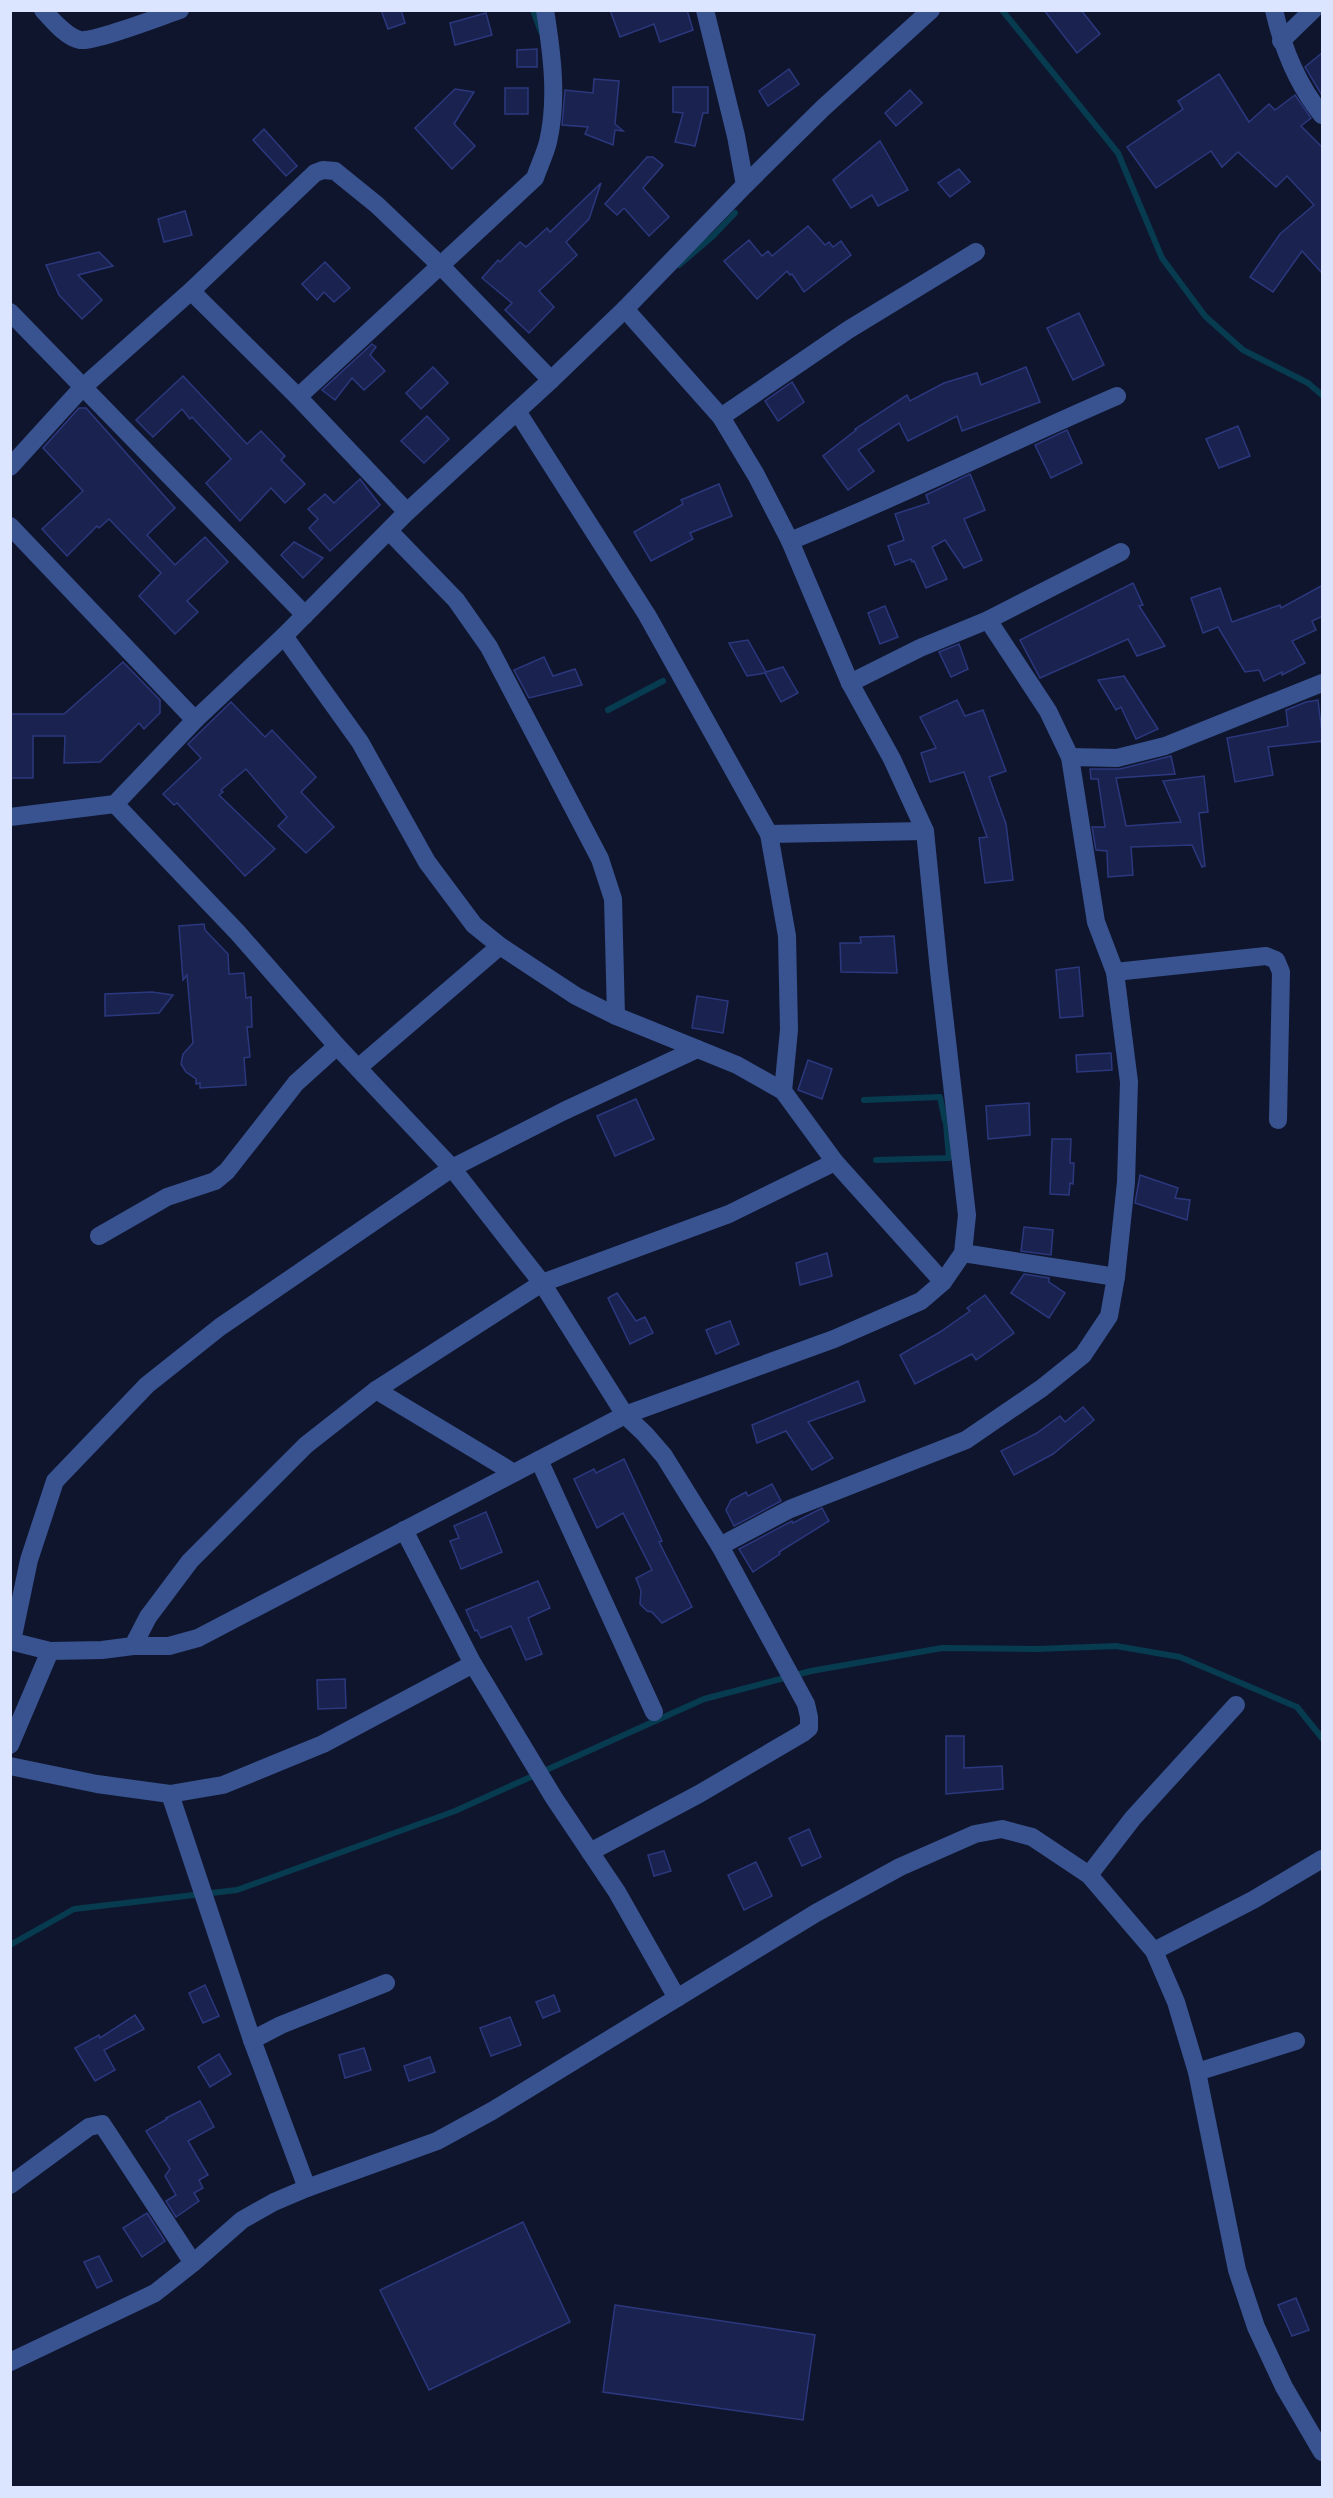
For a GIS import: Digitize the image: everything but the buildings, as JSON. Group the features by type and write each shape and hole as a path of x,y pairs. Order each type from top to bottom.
{"street":[{"path":"43,10 64,31 79,40 96,38 180,10"},
{"path":"298,397 535,178 548,143 553,102 554,61 545,10"},
{"path":"705,10 736,136 745,185"},
{"path":"10,817 115,804 195,720 390,532 407,512 551,380 625,309 823,108 931,10"},
{"path":"1274,10 1281,41 1294,75 1323,115"},
{"path":"1281,41 1313,10"},
{"path":"10,467 82,388 191,291 315,173 322,170 335,171 377,205 440,265 551,380"},
{"path":"721,417 848,330 976,252"},
{"path":"191,291 298,397 407,512"},
{"path":"625,309 721,417 756,475 790,541 850,683 892,759 926,831 939,971 967,1215 963,1253 943,1282 921,1300 834,1339 625,1415 198,1638 169,1646 50,1651 11,1641 29,1560 55,1481 147,1385 220,1327 452,1168 564,1111 697,1049"},
{"path":"10,312 305,615"},
{"path":"790,541 862,512 1012,441 1117,396"},
{"path":"516,411 647,615 769,834 787,936 789,1030 783,1091"},
{"path":"10,526 195,720"},
{"path":"390,532 456,600 489,647 600,859 613,899 616,1016"},
{"path":"850,683 920,648 988,620 1121,552"},
{"path":"720,1546 790,1509 966,1440 1023,1401 1083,1355 1109,1316 1116,1277 1126,1182 1129,1082 1114,972 1096,922 1070,757 1048,711 988,620"},
{"path":"284,636 360,742 427,862 474,925 500,946 576,996 616,1016 737,1065 783,1091 835,1162 943,1282"},
{"path":"1070,757 1117,758 1165,746 1323,683"},
{"path":"115,804 238,933 337,1046 452,1168 542,1283 625,1415 664,1456 720,1546 806,1704 809,1717 808,1728 699,1794 590,1852"},
{"path":"769,834 926,831"},
{"path":"359,1067 500,946"},
{"path":"1114,972 1266,956 1276,960 1281,972 1278,1120"},
{"path":"99,1236 173,1194 215,1181 227,1171 296,1083 337,1046"},
{"path":"133,1646 148,1617 190,1562 306,1445 376,1389 542,1283 729,1214 835,1162"},
{"path":"963,1253 1116,1277"},
{"path":"376,1389 514,1473"},
{"path":"538,1460 654,1712"},
{"path":"404,1530 473,1664 554,1798 617,1892 677,1998"},
{"path":"10,1744 50,1651"},
{"path":"10,1766 97,1784 170,1794 224,1785 323,1744 473,1664"},
{"path":"1089,1875 1133,1818 1236,1705"},
{"path":"170,1794 252,2040 307,2188"},
{"path":"10,2362 155,2293 194,2263 242,2220 307,2188 437,2141 492,2111 816,1913 900,1867 975,1833 1002,1829 1032,1837 1089,1875 1154,1951 1176,2002 1197,2072 1237,2270 1256,2326 1284,2387 1323,2452"},
{"path":"1154,1951 1323,1859"},
{"path":"252,2040 281,2025 386,1983"},
{"path":"1197,2072 1296,2041"},
{"path":"10,2185 89,2127 102,2124 194,2263"}],"waterway":[{"path":"533,10 541,32"},
{"path":"1002,10 1118,153 1162,258 1205,316 1243,350 1308,383 1322,395"},
{"path":"679,265 713,236 735,213"},
{"path":"608,710 663,681"},
{"path":"864,1100 940,1097 945,1121"},
{"path":"876,1160 949,1158 946,1124"},
{"path":"10,1945 74,1909 237,1890 455,1811 704,1699 811,1671 942,1648 1036,1649 1116,1646 1180,1657 1297,1707 1322,1738"}]}
